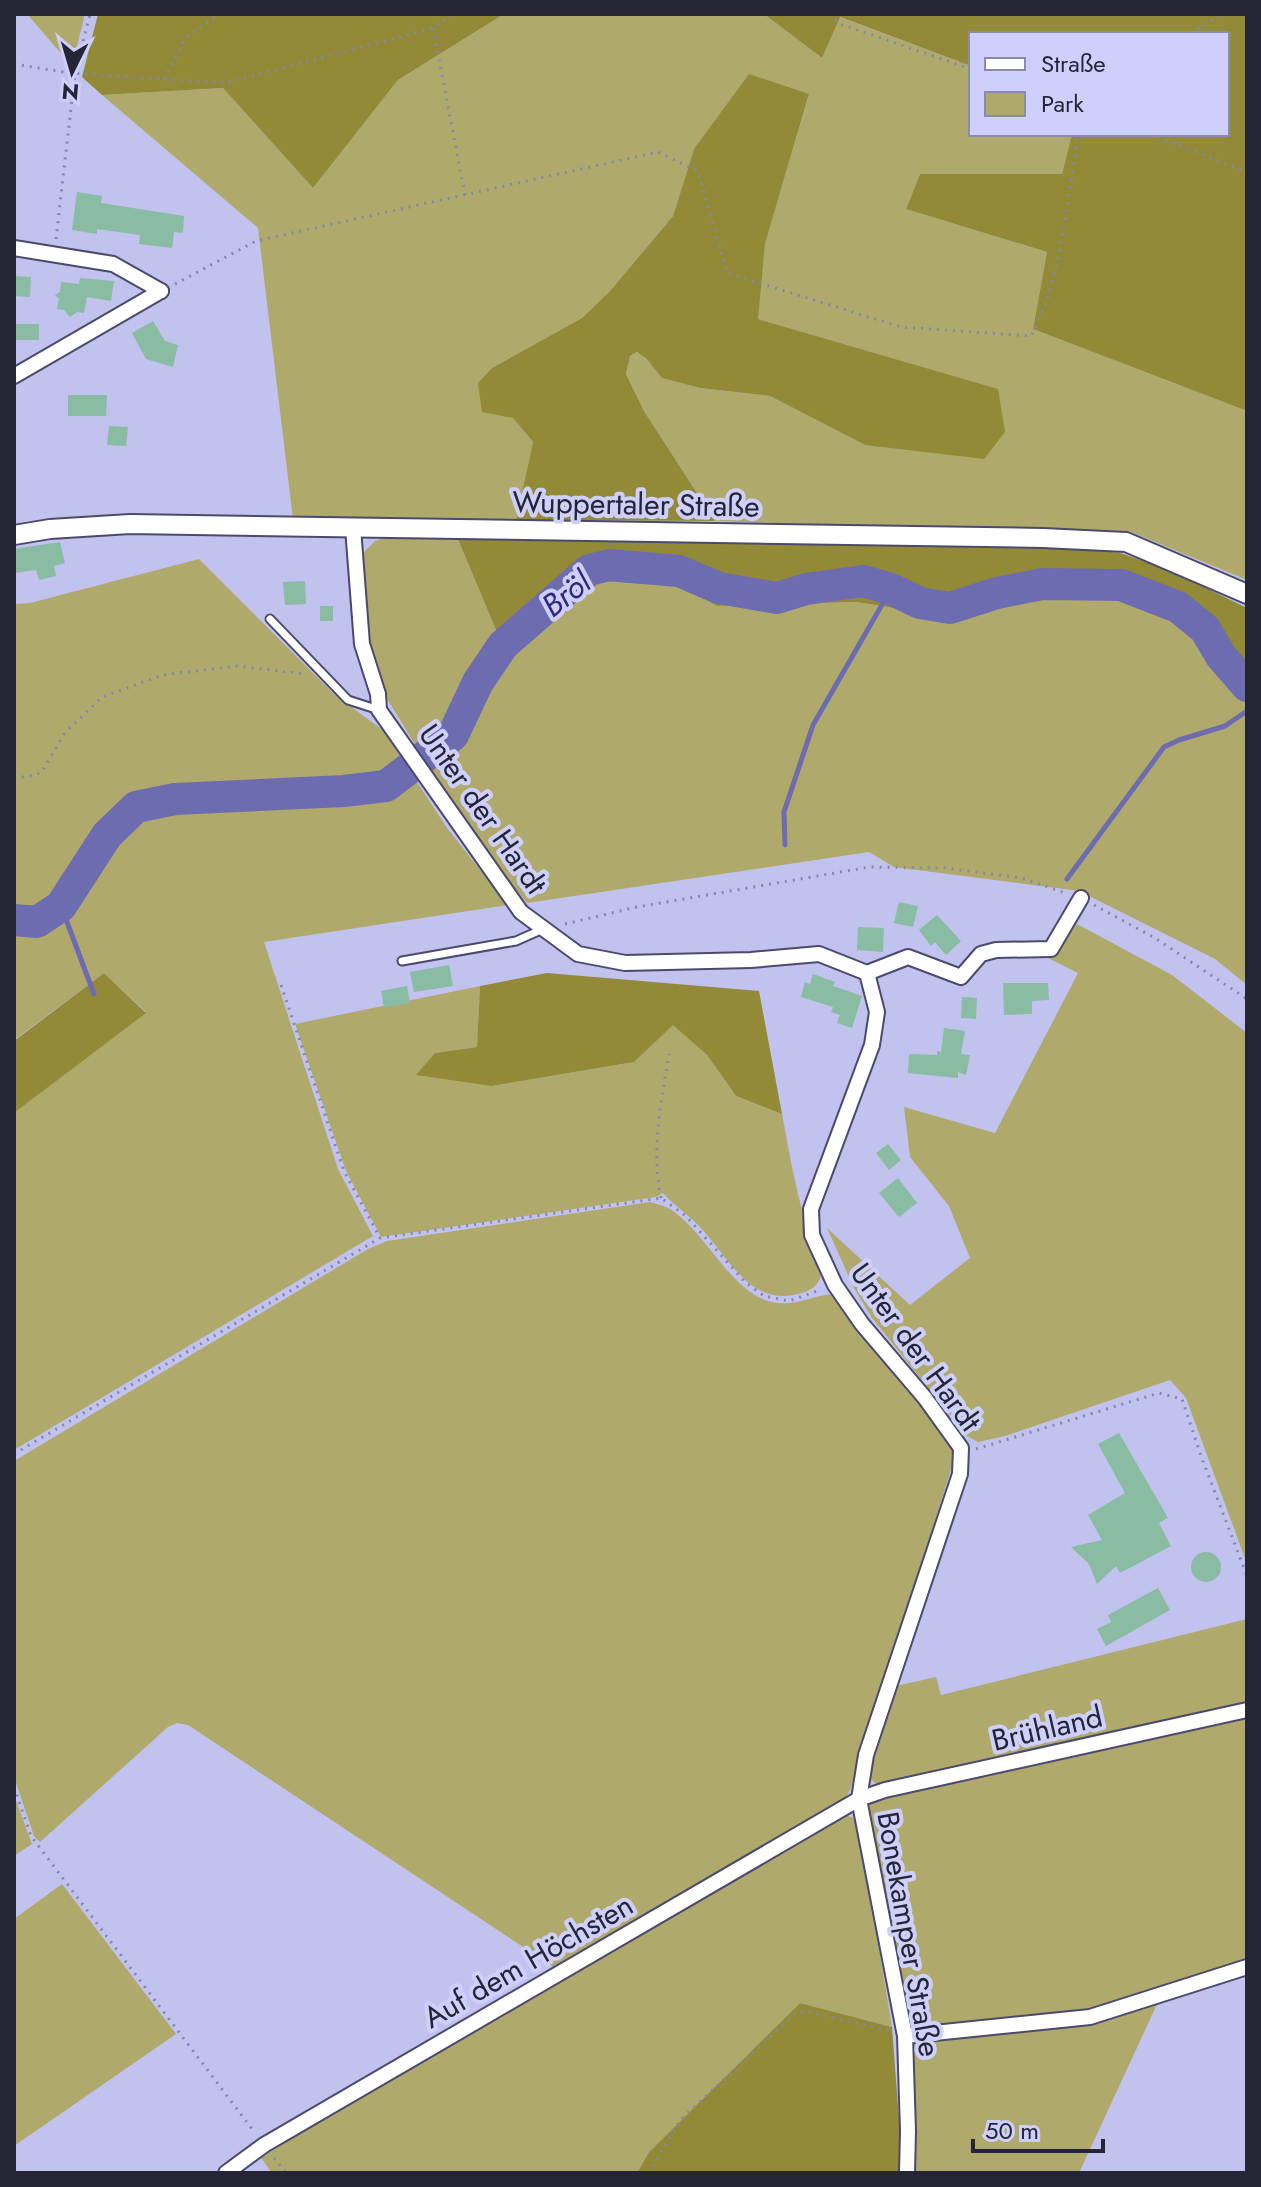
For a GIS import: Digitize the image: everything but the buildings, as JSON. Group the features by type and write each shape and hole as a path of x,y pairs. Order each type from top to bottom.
{"main road":[{"name":"Wuppertaler Straße","path":"14,535 50,529 130,524 1043,538 1126,542 1247,594"}],"street":[{"path":"14,248 113,264 161,291"},
{"path":"14,376 161,291"},
{"name":"Unter der Hardt","path":"353,528 362,644 378,694 379,710 521,912 578,954 625,963 751,960 819,954 867,973 877,1012 872,1045 811,1209 812,1235 835,1285 862,1324 925,1398 961,1448 961,1453 956,1486 866,1755 859,1799"},
{"path":"867,973 908,957 961,977 981,954 996,950 1051,949 1081,898"},
{"name":"Brühland","path":"859,1799 885,1790 1247,1710"},
{"name":"Bonekamper Straße","path":"859,1799 905,2036 907,2173"},
{"name":"Auf dem Höchsten","path":"226,2173 264,2145 859,1799"},
{"path":"905,2036 1090,2017 1247,1967"}],"lane":[{"path":"270,619 348,700 379,710"},
{"path":"402,961 516,941 543,929"}],"path":[{"path":"54,254 75,73 90,14"},
{"path":"164,79 186,37 220,14"},
{"path":"14,64 75,73 225,83 433,28 453,14"},
{"path":"829,14 840,24 969,68"},
{"path":"1194,32 1221,14"},
{"path":"433,28 465,195"},
{"path":"161,291 256,241 658,152 698,171 727,273 901,327 1031,336 1040,321 1058,253 1078,136"},
{"path":"1155,136 1247,172"},
{"path":"14,779 41,773 65,733 102,697 162,675 237,666 325,676"},
{"path":"543,929 637,907 870,867 945,868 1022,878 1081,898 1155,938 1247,999"},
{"path":"281,985 344,1171 380,1238"},
{"path":"669,1054 657,1128 656,1175 661,1198 686,1216 745,1282 764,1296 789,1301 835,1285"},
{"path":"14,1454 380,1238 661,1198"},
{"path":"961,1453 1159,1393 1182,1399 1247,1576"},
{"path":"14,1787 31,1836 286,2173"},
{"path":"649,2173 680,2120 794,2015 806,2011 905,2036"}],"green space":[{"path":"27,14 85,14 72,66"},
{"path":"504,14 764,14 822,58 839,17 969,65 969,136 1072,136 1062,174 920,174 906,209 1047,252 1033,329 1247,411 1247,580 1129,531 715,521 644,411 626,374 630,356 638,352 663,378 700,388 770,396 865,445 997,389 757,319 765,244 809,95 694,149 673,216 610,291 582,318 492,368 513,418 533,442 516,520 293,519 258,228 102,95 223,88 313,188 398,80"},
{"path":"391,536 457,537 500,638 532,640 560,608 597,581 683,587 717,606 856,602 926,613 990,611 1065,593 1152,599 1247,692 1247,985 1215,959 1079,891 894,867 869,852 527,903 449,799 390,703 374,670 367,636 364,552 375,541"},
{"path":"199,559 335,695 384,731 447,828 508,905 264,942 338,1169 373,1236 14,1450 14,1113 146,1012 104,973 14,1040 14,604 30,603"},
{"path":"1077,924 1172,975 1247,1033 1247,1564 1186,1398 1170,1380 1005,1436 978,1442 967,1436 872,1318 854,1288 827,1228 910,1305 970,1258 949,1206 910,1157 904,1107 995,1133 1078,973 1048,958"},
{"path":"480,986 477,1047 435,1053 492,1086 634,1062 673,1024 707,1055 736,1096 782,1114 802,1209 820,1266 821,1275 815,1286 805,1292 786,1296 756,1288 743,1278 699,1226 663,1193 656,1197 381,1237 346,1171 295,1024"},
{"path":"650,1202 668,1208 682,1218 734,1277 763,1299 786,1303 834,1294 945,1433 953,1448 952,1466 867,1741 845,1799 558,1970 188,1725 177,1723 168,1727 40,1842 34,1836 14,1777 14,1461 368,1249 387,1241"},
{"path":"1247,1619 1247,1705 887,1785 870,1779 870,1770 896,1686 936,1677 941,1695"},
{"path":"1247,1714 1247,1963 1099,2009 920,2029 906,2025 868,1815 870,1804 875,1799"},
{"path":"14,1795 32,1844 14,1856"},
{"path":"841,1813 858,1820 892,2027 800,2003 649,2152 637,2173 272,2173 261,2158 378,2083"},
{"path":"62,1884 176,2034 14,2146 14,1919"},
{"path":"1159,2000 1079,2173 912,2173 908,2040"}],"shaded area":[{"path":"98,14 504,14 398,80 313,188 223,88 102,95 82,77"},
{"path":"764,14 1247,14 1247,411 1033,329 1047,252 906,209 920,174 1062,174 1072,136 1229,136 1229,32 969,32 969,65 840,17 822,58"},
{"path":"749,74 809,94 765,244 758,319 998,389 1005,432 984,459 865,445 770,396 700,388 662,378 637,352 630,356 626,374 644,411 715,521 516,520 533,442 513,418 482,412 478,383 492,368 582,318 610,291 673,216 694,149"},
{"path":"457,537 1033,544 1120,553 1165,568 1247,608 1247,692 1152,599 1066,593 990,611 926,613 856,602 717,606 683,587 598,581 560,608 532,640 516,646 500,639"},
{"path":"104,973 146,1013 14,1113 14,1041"},
{"path":"547,973 759,991 782,1114 736,1096 707,1055 673,1025 634,1062 492,1086 416,1075 435,1053 477,1047 480,986"},
{"path":"800,2003 892,2027 903,2173 637,2173 649,2152"}],"waterway":[{"name":"Bröl","path":"14,920 37,922 61,906 107,835 136,807 175,799 344,791 386,786 453,735 478,682 503,645 589,570 610,565 679,571 719,588 777,598 806,589 863,581 891,589 920,603 950,608 997,593 1042,584 1121,585 1178,607 1205,629 1221,656 1247,686"},
{"path":"785,845 784,812 813,725 891,589"},
{"path":"1067,879 1164,747 1225,726 1247,711"},
{"path":"61,906 94,994"}]}
